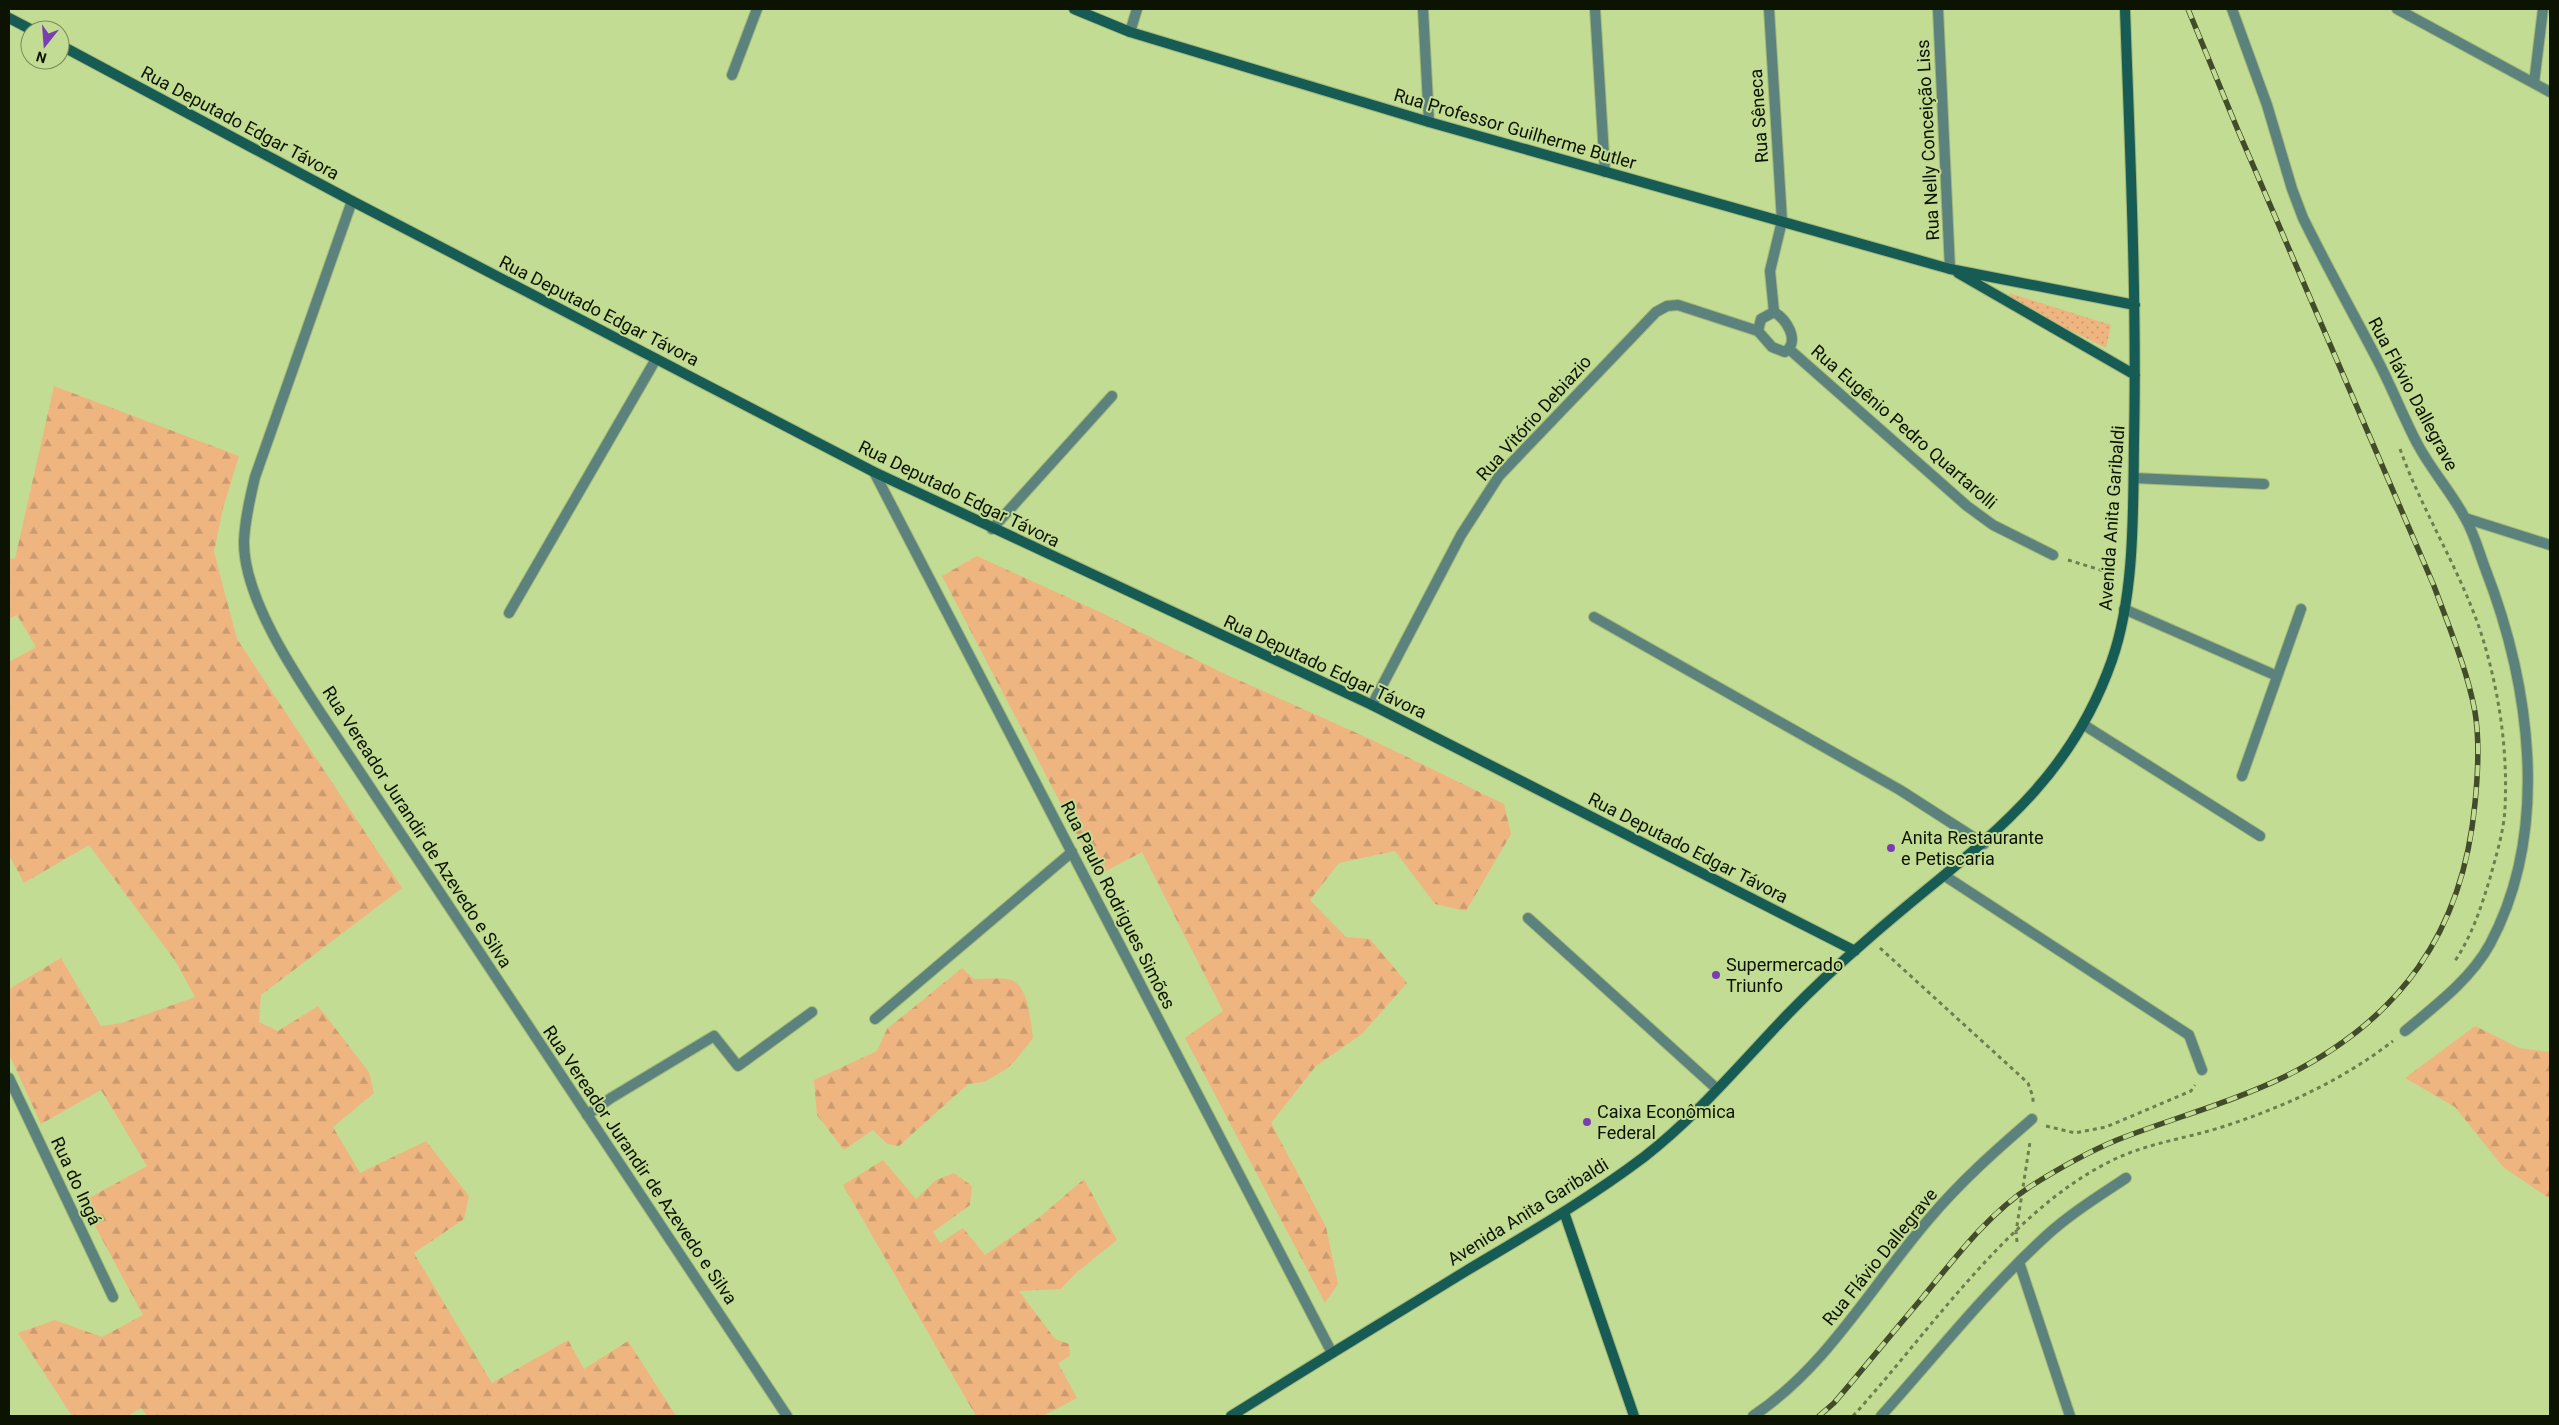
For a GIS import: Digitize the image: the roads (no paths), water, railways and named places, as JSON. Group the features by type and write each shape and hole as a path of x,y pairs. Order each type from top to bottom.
{"main road":[{"name":"Rua Professor Guilherme Butler","path":"1074,9 1130,32 1429,122 1950,269 2135,305"},
{"name":"Avenida Anita Garibaldi","path":"1231,1416 1564,1212 1645,1155 1678,1128 1717,1090 1792,1009 1869,938 1984,844 2042,784 2084,725 2112,660 2124,609 2128,579 2134,478 2135,305 2125,9"},
{"name":"Rua Deputado Edgar Távora","path":"70,50 352,201 874,472 1372,705 1855,951"},
{"name":"Rua Professor Guilherme Butler","path":"1950,269 2135,375"},
{"path":"1564,1212 1634,1416"}],"street":[{"path":"732,75 757,9"},
{"path":"1130,32 1137,9"},
{"path":"1423,9 1429,122"},
{"path":"1595,9 1605,172"},
{"name":"Rua Sêneca","path":"1769,9 1782,221"},
{"name":"Rua Nelly Conceição Liss","path":"1938,9 1950,269"},
{"name":"Rua Flávio Dallegrave","path":"2232,9 2267,105 2292,189 2303,218 2393,391 2418,444 2465,518 2502,617 2524,705 2528,750 2526,809 2519,859 2506,908 2490,944 2470,971 2451,992 2405,1031"},
{"path":"2397,9 2550,92"},
{"path":"2534,83 2542,9"},
{"name":"Rua Vereador Jurandir de Azevedo e Silva","path":"352,201 255,477 246,511 244,543 249,574 260,606 279,644 313,699 787,1416"},
{"path":"1774,312 1770,271 1782,221"},
{"name":"Rua Vitório Debiazio","path":"1372,705 1461,535 1494,483 1520,451 1656,312 1667,306 1678,304 1758,331"},
{"path":"1774,312 1785,319 1792,339 1789,349 1785,352 1778,351 1758,331 1761,319 1774,312"},
{"name":"Rua Eugênio Pedro Quartarolli","path":"1789,349 1967,506 1992,525 2053,555"},
{"path":"509,613 656,359"},
{"path":"992,528 1112,396"},
{"name":"Rua Paulo Rodrigues Simões","path":"874,472 1332,1353"},
{"path":"2134,478 2264,484"},
{"path":"2465,518 2550,543"},
{"path":"2124,609 2277,676"},
{"path":"2242,776 2301,609"},
{"path":"1594,617 1900,790 1984,844"},
{"path":"2084,725 2260,836"},
{"path":"875,1019 1072,852"},
{"path":"1945,876 2189,1035 2202,1070"},
{"path":"1528,918 1717,1090"},
{"path":"587,1115 611,1098 714,1036 738,1066 812,1012"},
{"name":"Rua do Ingá","path":"10,1086 113,1297"},
{"name":"Rua Flávio Dallegrave","path":"1754,1416 1786,1391 1818,1359 1928,1219 1957,1187 2032,1119"},
{"path":"1881,1416 2019,1262 2047,1235 2079,1210 2126,1178"},
{"path":"2019,1262 2070,1416"}],"railway":[{"path":"1819,1416 1834,1403 1973,1237 2015,1197 2062,1167 2106,1145 2243,1095 2284,1077 2325,1054 2361,1028 2392,999 2418,967 2440,931 2456,892 2468,849 2475,803 2478,746 2477,723 2472,696 2462,664 2434,586 2237,128 2188,9"}],"place":[{"name":"Anita Restaurante e Petiscaria","path":"1891,848"},
{"name":"Supermercado Triunfo","path":"1716,975"},
{"name":"Caixa Econômica Federal","path":"1587,1122"}]}
